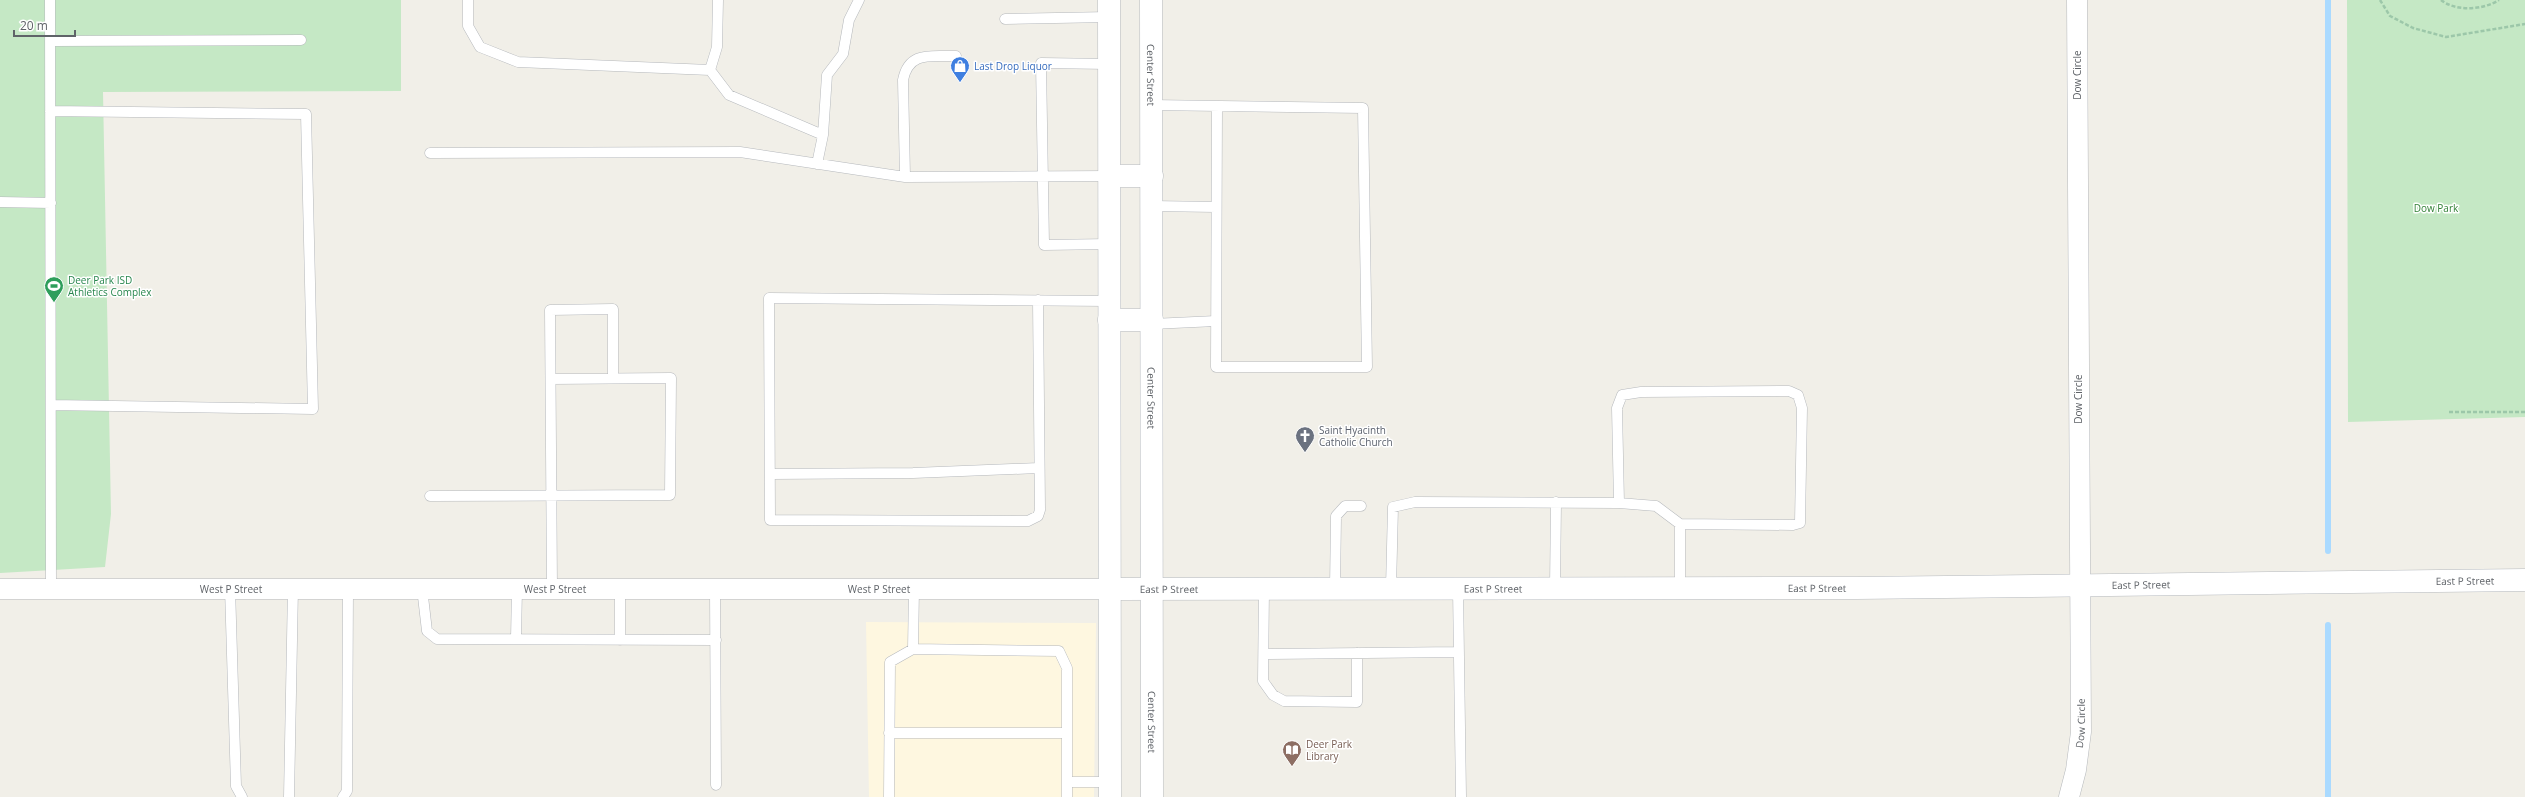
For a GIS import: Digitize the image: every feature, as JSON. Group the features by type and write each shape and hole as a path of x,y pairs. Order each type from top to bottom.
{"main road":[{"name":"Center Street","path":"1151,0 1152,797"},
{"path":"1109,9 1110,789"},
{"path":"1109,176 1152,176"},
{"path":"1109,310 1152,322"},
{"name":"East P Street","path":"1109,589 1857,588 2079,584 2525,580"}],"street":[{"name":"Dow Circle","path":"2069,797 2076,770 2081,732 2077,0"},
{"name":"West P Street","path":"0,589 1109,589"}],"lane":[{"path":"50,0 51,589"},
{"path":"468,0 468,26 480,47 518,62 710,70"},
{"path":"710,70 717,47 718,0"},
{"path":"817,164 823,135 827,75 843,54 849,20 859,0"},
{"path":"1005,19 1109,9"},
{"path":"50,41 301,40"},
{"path":"905,177 903,80 905,68 912,61 921,57 956,56"},
{"path":"1109,64 1041,64 1044,244 1109,244"},
{"path":"710,70 729,95 823,135"},
{"path":"1151,105 1363,108 1367,367 1216,367 1217,106"},
{"path":"50,111 306,114 313,409 51,405"},
{"path":"430,154 740,152 905,177 1109,176"},
{"path":"0,202 51,203"},
{"path":"1152,206 1216,207"},
{"path":"1038,300 1038,468 1040,510 1038,516 1028,520 770,520 771,474 769,298 1038,300 1109,310"},
{"path":"552,588 550,310 613,309 613,378"},
{"path":"1152,322 1216,321"},
{"path":"430,496 670,495 671,378 551,379"},
{"path":"1392,588 1390,507 1415,502 1619,503 1656,506 1680,524 1800,523 1802,408 1798,395 1789,391 1641,392 1622,395 1618,408 1619,503"},
{"path":"771,474 912,473 1038,468"},
{"path":"1555,588 1556,502"},
{"path":"1335,588 1336,516 1345,506 1361,506"},
{"path":"1680,524 1680,588"},
{"path":"230,588 236,786 242,797"},
{"path":"289,797 293,588"},
{"path":"343,797 347,791 348,588"},
{"path":"422,588 427,631 437,639 716,640"},
{"path":"516,639 517,588"},
{"path":"620,588 620,640"},
{"path":"716,588 716,785"},
{"path":"913,649 914,588"},
{"path":"1264,588 1263,681 1273,695 1284,701 1357,702 1357,653"},
{"path":"1458,588 1461,797"},
{"path":"889,797 890,662 913,649 1060,650 1067,668 1067,797"},
{"path":"1264,654 1459,652"},
{"path":"889,733 1067,733"},
{"path":"1067,782 1110,789"}],"path":[{"path":"2380,0 2390,16 2413,28 2446,37 2525,24"},
{"path":"2441,0 2461,8 2480,8 2499,0"},
{"path":"2449,412 2525,412"}],"shaded area":[{"path":"866,622 1096,623 1094,797 869,797"}],"green space":[{"name":"Deer Park ISD Athletics Complex","path":"0,0 401,0 401,91 103,92 111,514 105,567 0,573"},
{"name":"Dow Park","path":"2347,0 2525,0 2525,417 2348,422"}],"waterway":[{"path":"2328,0 2328,551"},
{"path":"2328,625 2328,797"}],"place":[{"name":"Last Drop Liquor","path":"960,83"},
{"name":"Deer Park ISD Athletics Complex","path":"54,303"},
{"name":"Saint Hyacinth Catholic Church","path":"1305,453"},
{"name":"Deer Park Library","path":"1292,767"}]}
